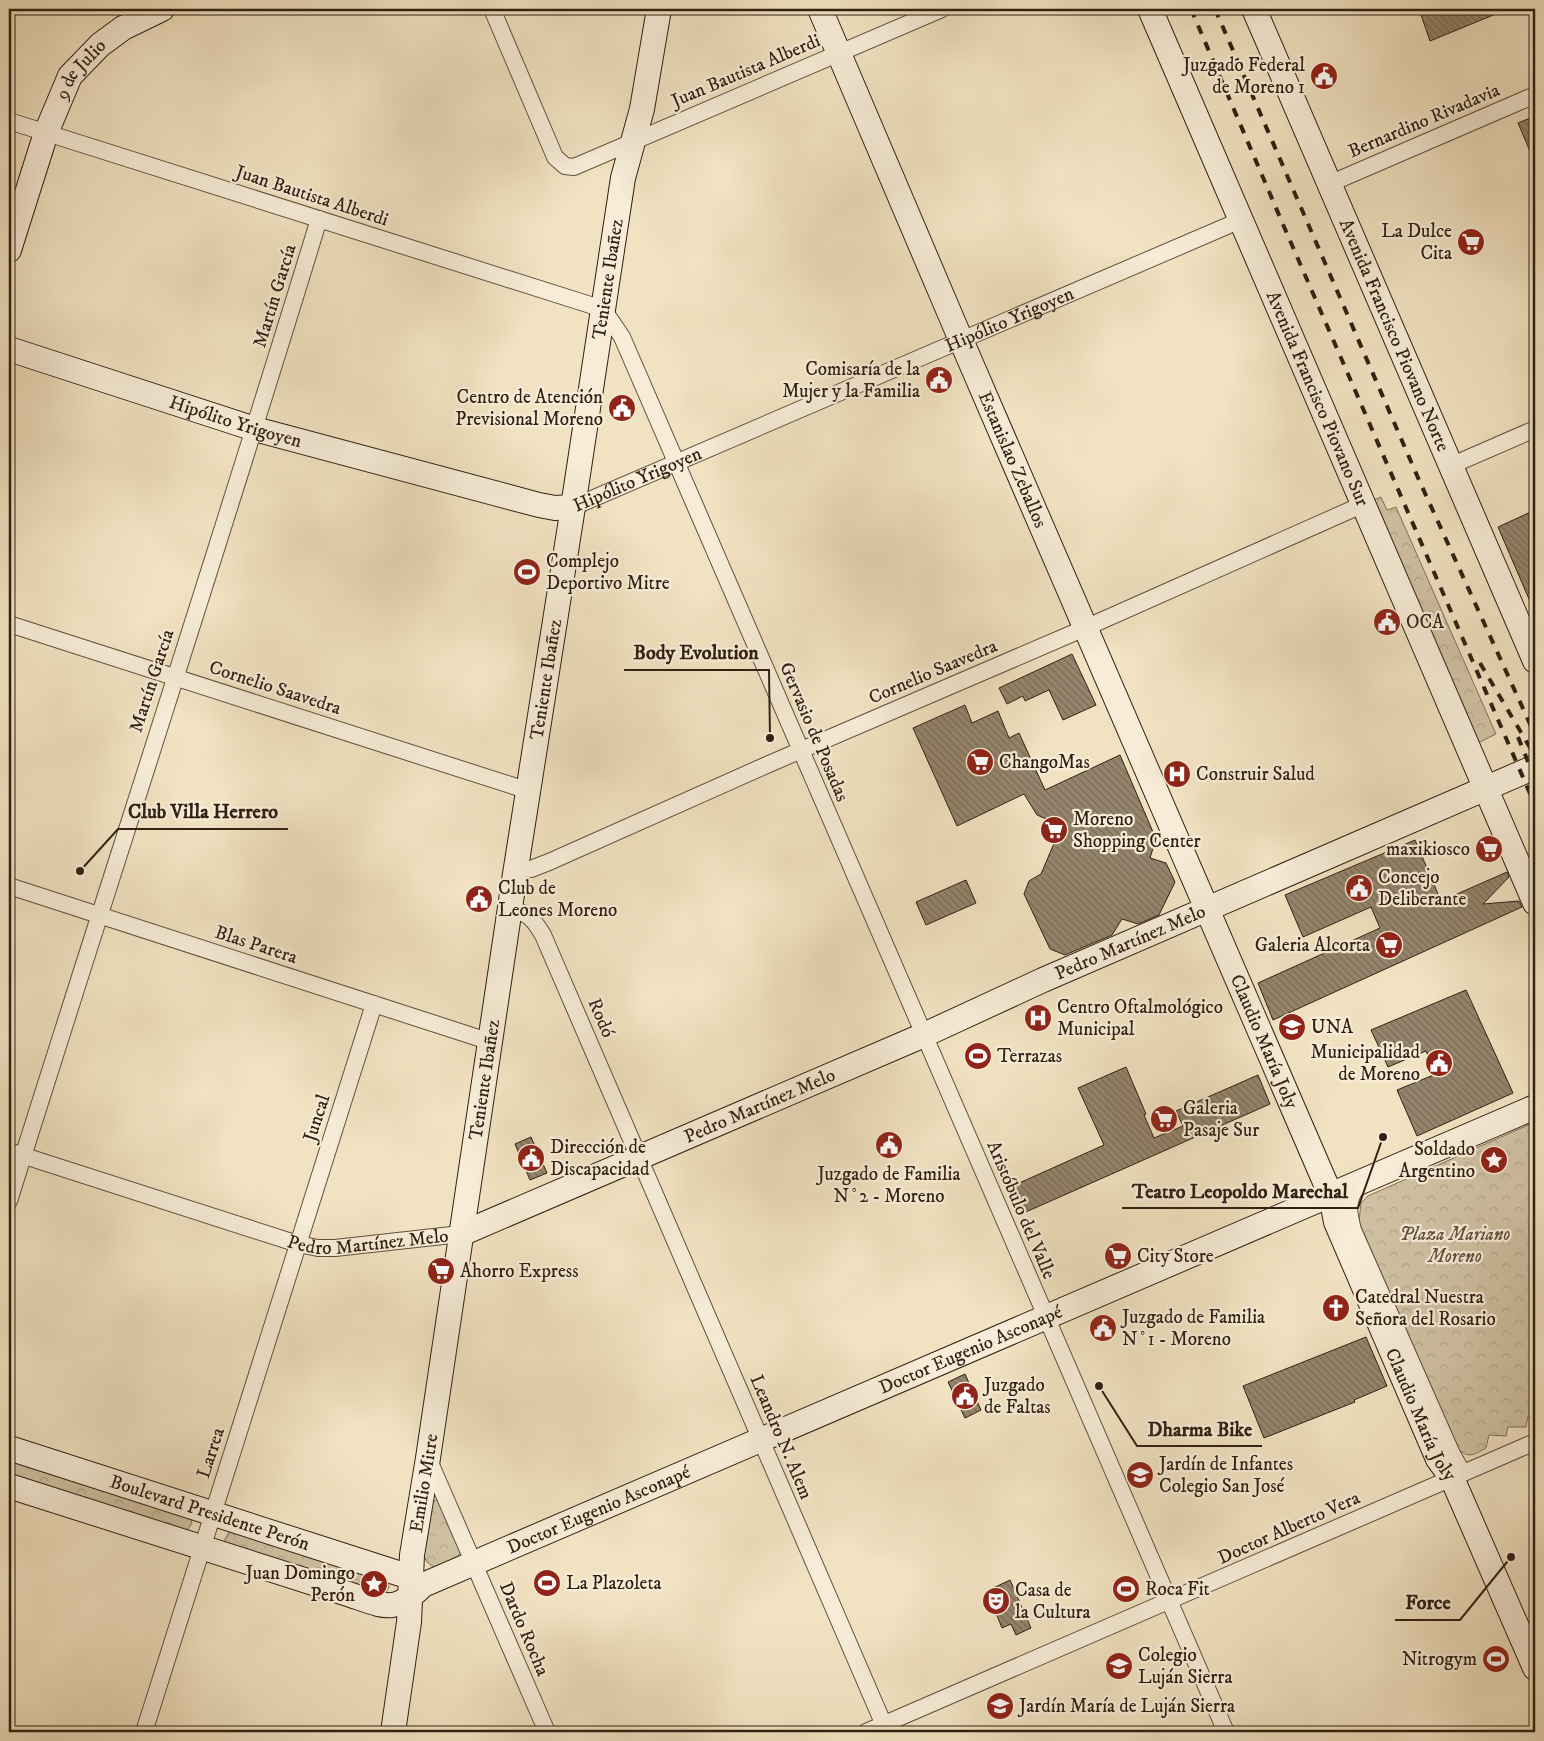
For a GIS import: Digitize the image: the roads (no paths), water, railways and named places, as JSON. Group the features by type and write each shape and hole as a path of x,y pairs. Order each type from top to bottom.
{"street":[{"name":"Juan Bautista Alberdi","path":"492,9 555,157 565,166 574,167 942,9"},
{"name":"Teniente Ibañez","path":"461,1234 623,178 642,109 659,9"},
{"name":"Estanislao Zeballos","path":"820,9 1207,910"},
{"name":"Avenida Francisco Piovano Sur","path":"1150,9 1535,903"},
{"name":"Avenida Francisco Piovano Norte","path":"1254,9 1535,661"},
{"name":"9 de Julio","path":"9,250 46,133 70,76 100,44 123,28 156,10"},
{"name":"Bernardino Rivadavia","path":"1329,184 1535,95"},
{"name":"Juan Bautista Alberdi","path":"9,121 603,309"},
{"name":"Martín García","path":"9,1201 16,1153 99,914 255,429 319,219"},
{"name":"Hipólito Yrigoyen","path":"9,349 255,429 539,505 555,508 573,507 1241,220"},
{"name":"Gervasio de Posadas","path":"603,309 622,337 924,1035"},
{"path":"1450,466 1535,429"},
{"name":"Cornelio Saavedra","path":"516,868 531,869 1086,628 1364,504"},
{"name":"Cornelio Saavedra","path":"9,624 529,791"},
{"name":"Pedro Martínez Melo","path":"16,1153 298,1244 318,1248 335,1248 461,1234 924,1035 1043,980 1535,767"},
{"name":"Blas Parera","path":"9,886 491,1042"},
{"name":"Rodó","path":"510,908 528,914 543,935 639,1158"},
{"name":"Claudio María Joly","path":"1207,910 1331,1196 1336,1222 1438,1460 1458,1476"},
{"name":"Juncal","path":"298,1244 374,1004"},
{"name":"Aristóbulo del Valle","path":"924,1035 1226,1732"},
{"name":"Doctor Eugenio Asconapé","path":"410,1588 423,1585 474,1564 1535,1107"},
{"name":"Leandro N. Alem","path":"639,1158 885,1729"},
{"name":"Claudio María Joly","path":"1359,1184 1351,1194 1348,1209 1353,1230 1452,1454 1458,1476 1535,1668"},
{"name":"Emilio Mitre","path":"393,1732 409,1622 412,1555 461,1234"},
{"name":"Larrea","path":"144,1732 298,1244"},
{"name":"Doctor Alberto Vera","path":"866,1732 885,1729 1535,1442"},
{"name":"Boulevard Presidente Perón","path":"9,1448 213,1514 410,1588 393,1606 382,1605 9,1486"},
{"name":"Dardo Rocha","path":"428,1458 547,1732"}],"railway":[{"path":"1191,9 1535,805"},
{"path":"1215,9 1419,480 1535,735"},
{"path":"1480,663 1535,756"},
{"path":"1518,737 1535,779"}],"place":[{"name":"Juzgado Federal de Moreno 1","path":"1324,76"},
{"name":"La Dulce Cita","path":"1471,242"},
{"name":"Comisaría de la Mujer y la Familia","path":"939,380"},
{"name":"Centro de Atención Previsional Moreno","path":"622,408"},
{"name":"Complejo Deportivo Mitre","path":"527,572"},
{"name":"OCA","path":"1387,622"},
{"name":"Body Evolution","path":"770,738"},
{"name":"ChangoMas","path":"980,762"},
{"name":"Construir Salud","path":"1177,774"},
{"name":"Moreno Shopping Center","path":"1054,830"},
{"name":"maxikiosco","path":"1489,849"},
{"name":"Club Villa Herrero","path":"80,871"},
{"name":"Concejo Deliberante","path":"1359,888"},
{"name":"Club de Leones Moreno","path":"479,899"},
{"name":"Galeria Alcorta","path":"1389,945"},
{"name":"Centro Oftalmológico Municipal","path":"1038,1018"},
{"name":"UNA","path":"1292,1027"},
{"name":"Terrazas","path":"978,1056"},
{"name":"Municipalidad de Moreno","path":"1439,1063"},
{"name":"Galeria Pasaje Sur","path":"1164,1119"},
{"name":"Teatro Leopoldo Marechal","path":"1383,1137"},
{"name":"Juzgado de Familia N˚2 - Moreno","path":"889,1145"},
{"name":"Dirección de Discapacidad","path":"531,1158"},
{"name":"Soldado Argentino","path":"1494,1160"},
{"name":"City Store","path":"1118,1256"},
{"name":"Ahorro Express","path":"441,1271"},
{"name":"Catedral Nuestra Señora del Rosario","path":"1336,1308"},
{"name":"Juzgado de Familia N˚1 - Moreno","path":"1103,1328"},
{"name":"Dharma Bike","path":"1099,1386"},
{"name":"Juzgado de Faltas","path":"965,1396"},
{"name":"Jardín de Infantes Colegio San José","path":"1140,1475"},
{"name":"Force","path":"1511,1557"},
{"name":"La Plazoleta","path":"547,1583"},
{"name":"Juan Domingo Perón","path":"374,1584"},
{"name":"Roca Fit","path":"1126,1589"},
{"name":"Casa de la Cultura","path":"996,1601"},
{"name":"Nitrogym","path":"1496,1659"},
{"name":"Colegio Luján Sierra","path":"1119,1666"},
{"name":"Jardín María de Luján Sierra","path":"1000,1706"}],"park label":[{"name":"Plaza Mariano Moreno","path":"1455,1245"}]}
